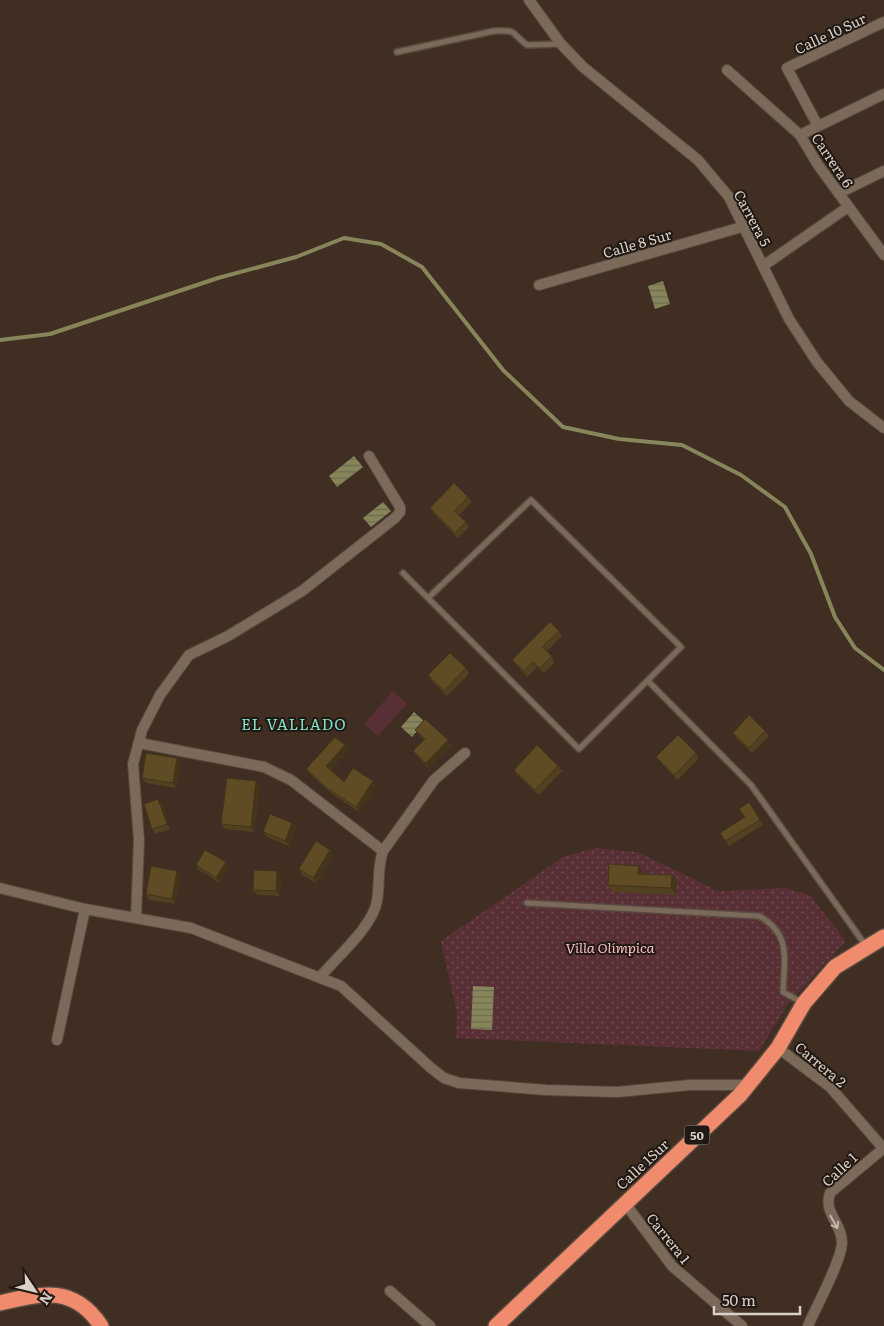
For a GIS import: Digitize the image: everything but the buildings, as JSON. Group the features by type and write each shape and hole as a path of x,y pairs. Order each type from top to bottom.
{"highway":[{"name":"Calle 1Sur","path":"496,1326 749,1085 778,1048 804,1003 839,964 866,946 884,937"},
{"path":"0,1303 34,1295 55,1294 72,1299 90,1311 101,1326"}],"street":[{"name":"Carrera 5","path":"529,0 561,44 591,73 698,160 728,197 789,318 817,362 849,401 884,428"},
{"name":"Calle 10 Sur","path":"818,126 787,68 884,22"},
{"name":"Carrera 6","path":"727,70 800,135 818,165 882,250"},
{"path":"800,135 884,94"},
{"path":"839,194 884,171"},
{"path":"763,266 848,207"},
{"name":"Calle 8 Sur","path":"539,285 742,227"},
{"path":"136,918 139,840 133,764 142,730 160,695 189,655 228,636 302,591 400,512 400,507 369,456"},
{"path":"139,742 264,766 291,780 383,851"},
{"path":"320,977 373,915 377,901 379,863 383,851 434,780 465,753"},
{"path":"0,888 85,909 191,928 320,977 341,986 431,1068 444,1078 459,1083 546,1090 617,1092 690,1085 749,1085"},
{"path":"57,1040 85,909"},
{"name":"Carrera 2","path":"778,1048 830,1087 884,1148"},
{"name":"Calle 1","path":"808,1326 841,1251 841,1236 829,1214 827,1202 830,1193 884,1148"},
{"name":"Carrera 1","path":"624,1202 672,1266 742,1326"},
{"path":"390,1291 430,1326"}],"lane":[{"path":"397,52 494,31 509,30 515,32 527,45 561,44"},
{"path":"404,573 428,598 579,749 681,647 531,500 428,598"},
{"path":"648,681 751,785 866,946"},
{"path":"527,903 759,916 776,928 782,936 784,949 784,992 804,1003"}],"green space":[{"path":"393,691 407,704 378,736 364,724"},
{"name":"Villa Olímpica","path":"595,848 638,852 718,891 785,888 810,895 846,941 788,1004 759,1051 456,1038 457,1014 441,941 563,857"}],"shaded area":[{"path":"663,281 670,304 655,309 648,286"},
{"path":"354,456 363,467 337,487 329,476"},
{"path":"383,502 391,511 371,527 363,518"},
{"path":"414,712 425,722 412,737 401,727"},
{"path":"473,986 494,987 492,1030 471,1029"}],"waterway":[{"path":"0,340 50,334 218,278 296,257 344,238 381,244 422,267 503,370 563,427 619,439 682,445 741,475 785,507 811,554 835,617 855,648 884,670"}],"district":[{"name":"EL VALLADO","path":"294,723"}]}
